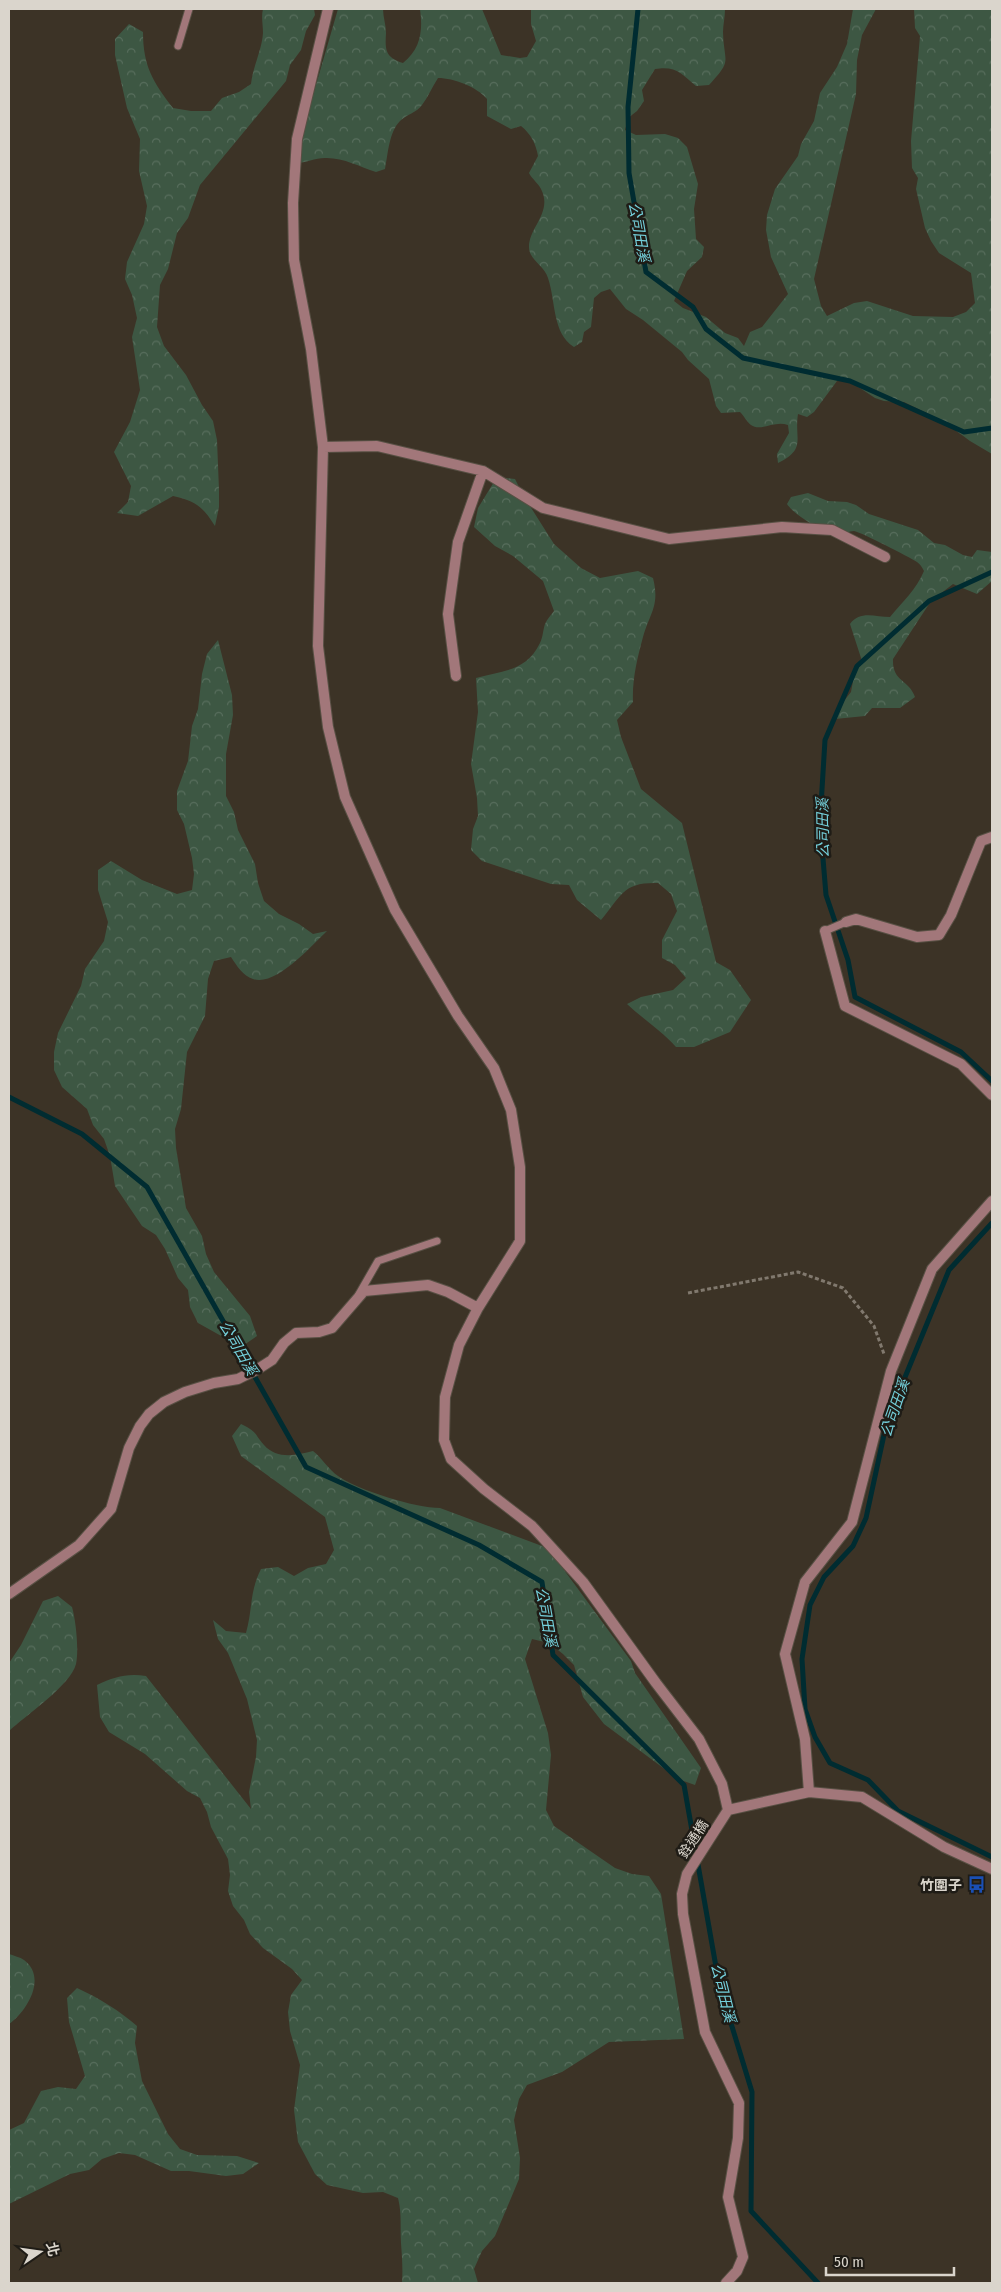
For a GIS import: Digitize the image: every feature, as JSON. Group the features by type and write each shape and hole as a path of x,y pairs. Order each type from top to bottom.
{"street":[{"path":"328,9 297,139 293,204 294,260 311,349 323,447 318,646 328,728 345,797 396,910 458,1016 494,1068 511,1110 520,1167 520,1241 478,1308 459,1345 445,1397 444,1440 451,1459 484,1489 532,1526 583,1582 699,1739 722,1784 725,1814 809,1792 862,1798 944,1847 992,1869"},
{"path":"323,447 377,446 482,471 543,508 669,539 782,527 832,530 885,557"},
{"path":"456,676 448,614 458,542 482,471"},
{"path":"846,922 856,919 917,937 939,935 951,915 981,841 992,837"},
{"path":"825,931 845,1006 960,1064 992,1095"},
{"path":"809,1792 804,1739 785,1654 805,1582 852,1522 890,1371 932,1269 992,1201"},
{"path":"9,1594 79,1545 111,1509 129,1448 140,1426 149,1414 164,1402 185,1392 214,1383 238,1380 272,1360 284,1344 296,1333 319,1332 332,1328 364,1291 428,1285 448,1292 478,1308"},
{"name":"銓通橋","path":"725,1814 687,1874 682,1894 683,1914 705,2032 739,2103 738,2138 728,2197 744,2257 737,2271 726,2283"}],"lane":[{"path":"178,46 189,9"},
{"path":"825,931 846,922"},
{"path":"356,1301 378,1261 437,1241"}],"path":[{"path":"688,1293 798,1272 843,1288 874,1326 890,1371"}],"green space":[{"path":"263,9 314,9 315,15 306,31 301,50 290,65 286,81 200,185 188,218 177,233 168,269 160,285 157,327 164,346 186,375 213,421 217,440 219,490 219,507 215,526 203,509 188,500 173,496 138,516 117,513 128,502 131,486 114,452 130,422 140,390 132,337 137,318 132,295 125,279 127,262 144,224 147,206 139,171 140,139 127,108 115,55 115,39 129,24 143,32 143,44 150,73 173,108 191,111 211,111 222,98 239,92 251,84 263,33"},
{"path":"338,9 383,9 387,52 397,61 403,63 414,52 419,39 421,32 420,9 482,9 501,55 520,58 527,57 536,41 531,24 531,9 725,9 723,32 725,61 717,77 709,85 696,86 678,72 662,68 655,69 642,90 644,101 637,111 628,118 625,130 636,135 665,134 678,138 687,147 698,184 694,209 696,239 704,247 702,257 687,271 674,301 683,308 706,317 725,333 738,338 744,346 750,332 762,327 788,294 771,257 766,230 767,215 775,189 798,156 801,144 814,121 820,93 837,67 847,44 853,9 876,9 862,35 857,60 856,94 814,279 821,306 827,316 854,303 867,301 913,316 953,317 966,312 975,303 971,273 939,253 931,241 925,228 916,189 918,178 912,168 911,141 920,36 915,28 914,9 992,9 992,454 970,441 943,421 904,402 884,401 875,398 854,384 846,381 837,381 814,412 807,417 798,414 796,448 787,458 778,463 777,454 789,433 788,425 778,424 755,427 740,412 721,413 716,406 709,379 682,352 643,320 626,309 610,289 601,292 594,298 591,327 584,332 582,342 574,347 562,334 558,325 548,278 531,255 529,247 544,205 541,189 529,173 538,156 534,143 528,132 521,126 511,129 487,116 487,99 465,84 438,78 422,105 400,121 393,131 385,169 376,172 333,158 319,158 296,163 302,133"},
{"path":"497,477 515,479 554,544 581,568 600,578 638,571 653,578 655,602 637,661 633,686 633,702 617,720 621,737 641,789 682,823 716,962 730,970 751,1000 730,1032 694,1047 676,1047 627,1004 641,997 673,990 686,978 675,965 662,958 662,940 677,911 671,894 658,883 637,885 624,892 601,920 577,900 569,885 551,884 482,861 471,850 473,829 478,816 471,764 478,712 476,678 513,668 528,660 540,643 545,624 554,611 543,581 513,556 495,546 474,527 478,508"},
{"path":"808,493 828,501 847,502 856,505 869,514 918,530 934,543 945,545 963,555 972,557 977,550 992,552 992,581 977,594 953,584 931,601 893,659 895,672 909,687 915,697 900,708 872,708 865,716 835,719 836,711 851,692 854,676 862,661 850,624 858,617 868,615 890,617 913,590 924,571 917,562 866,536 854,531 839,535 834,534 803,519 787,504 791,497"},
{"path":"218,640 232,695 233,715 226,754 226,796 234,812 238,830 255,864 258,883 264,901 279,914 299,924 313,934 327,931 283,971 262,980 246,976 231,957 214,961 208,979 205,1016 187,1052 181,1109 175,1129 176,1148 186,1208 202,1236 206,1254 214,1272 250,1316 257,1336 241,1347 198,1323 190,1307 188,1290 178,1278 165,1249 156,1235 142,1226 115,1186 110,1156 104,1139 93,1125 87,1109 62,1087 54,1070 54,1052 58,1033 81,986 85,969 104,941 108,922 98,890 98,870 111,861 142,880 177,894 192,890 194,874 192,858 184,824 177,810 177,791 188,761 192,726 198,709 202,674 207,654"},
{"path":"241,1424 253,1431 269,1450 275,1453 294,1455 313,1451 335,1473 359,1487 402,1502 440,1508 542,1546 553,1555 631,1661 635,1673 701,1768 695,1785 678,1779 604,1724 583,1697 574,1665 549,1643 532,1639 525,1659 548,1733 551,1755 546,1810 554,1826 615,1868 632,1874 649,1876 661,1894 684,2039 609,2042 562,2072 527,2085 519,2099 514,2120 520,2158 519,2179 495,2236 482,2251 474,2269 478,2283 402,2283 398,2198 383,2192 363,2193 327,2185 315,2174 298,2142 294,2110 300,2065 290,2031 288,2012 291,1995 302,1980 292,1969 263,1948 250,1934 244,1920 233,1906 228,1891 230,1875 228,1859 211,1827 207,1812 200,1798 187,1791 145,1754 109,1732 100,1717 97,1685 121,1676 146,1676 251,1809 249,1792 256,1757 257,1740 247,1699 228,1653 218,1639 213,1620 226,1631 246,1633 253,1593 261,1569 278,1567 294,1576 308,1568 326,1564 334,1550 325,1517 241,1456 232,1436"},
{"path":"58,1596 72,1607 77,1636 76,1664 66,1681 47,1700 9,1731 9,1663 21,1645 43,1601"},
{"path":"9,1954 24,1960 31,1967 34,1985 28,2003 16,2019 9,2024"},
{"path":"77,1988 109,2005 137,2026 135,2043 142,2081 168,2134 180,2149 197,2155 237,2156 259,2163 243,2174 226,2176 189,2171 171,2171 135,2155 119,2153 102,2159 89,2170 70,2174 9,2204 9,2130 24,2123 41,2091 58,2087 76,2089 85,2076 69,2022 67,1998"}],"waterway":[{"name":"公司田溪","path":"638,9 628,107 629,173 646,272 693,307 706,329 743,358 850,381 964,432 992,428"},
{"name":"公司田溪","path":"992,572 929,601 857,666 825,740 820,822 826,895 848,960 855,997 961,1052 992,1081"},
{"name":"公司田溪","path":"9,1097 82,1134 147,1187 306,1467 479,1545 542,1582 553,1655 684,1785 719,1984 752,2092 751,2211 818,2283"},
{"name":"公司田溪","path":"992,1223 949,1270 887,1421 866,1518 853,1546 824,1577 810,1605 802,1659 805,1709 815,1737 830,1763 868,1780 898,1811 992,1857"}],"place":[{"name":"竹圍子","path":"976,1885"}]}
